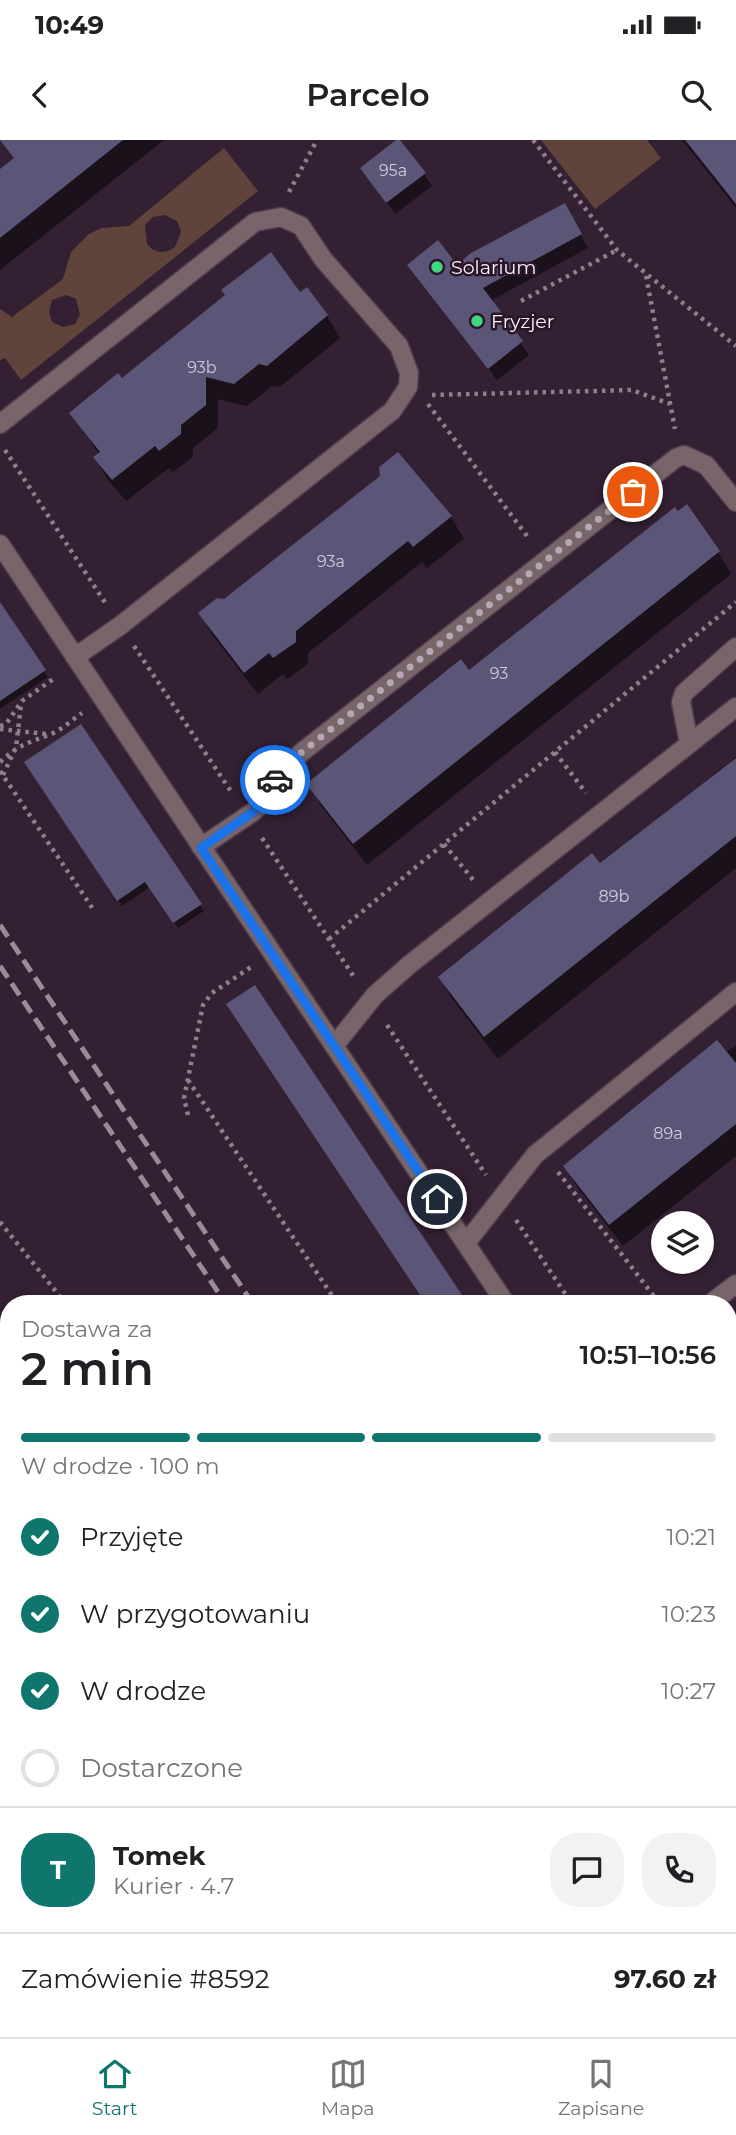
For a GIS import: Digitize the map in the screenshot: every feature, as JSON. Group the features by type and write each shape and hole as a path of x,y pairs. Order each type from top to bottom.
{"street":[{"path":"0,424 255,222 267,217 281,217 301,226 323,259 399,346 409,373 408,387 392,411 77,659"},
{"path":"201,848 262,804 276,778 302,752 680,457 698,459 706,465 736,502"},
{"path":"0,544 500,1295"},
{"path":"690,743 681,702 684,693 736,647"},
{"path":"334,1046 371,1000 409,965 736,707"},
{"path":"466,1243 541,1150 736,992"},
{"path":"722,1295 736,1284"}],"path":[{"path":"288,194 317,140"},
{"path":"533,140 617,250 736,346"},
{"path":"521,301 617,250"},
{"path":"646,275 680,457"},
{"path":"546,560 421,395 632,390 670,404"},
{"path":"0,443 566,1295"},
{"path":"329,939 736,602"},
{"path":"0,727 6,724 22,701 77,659"},
{"path":"0,762 16,747 33,738 51,735 103,698"},
{"path":"22,701 16,747 2,773 95,912"},
{"path":"0,727 51,735"},
{"path":"555,752 602,813"},
{"path":"444,844 490,901"},
{"path":"188,1115 184,1098 199,1017 206,998 273,954"},
{"path":"188,1080 332,1295"},
{"path":"541,1150 653,1295"},
{"path":"0,1222 60,1295"}],"green space":[{"path":"541,140 647,140 661,158 595,209"},
{"path":"224,148 258,191 21,380 5,358 0,360 0,309 12,317 63,279 71,252 89,234 102,228 129,226","holes":["165,215 177,221 181,232 175,247 160,252 147,244 145,225 153,217","66,295 76,299 80,315 75,324 63,327 52,322 49,311 52,300"]}],"building":[{"path":"0,140 123,140 0,238 0,169 14,158"},
{"path":"396,140 400,140 426,173 386,203 360,168"},
{"path":"685,140 736,140 736,204"},
{"path":"565,203 582,234 483,288 523,341 488,369 407,265 438,240 457,265 471,253"},
{"path":"271,252 300,292 307,287 328,315 267,366 259,364 234,384 206,377 206,405 181,425 181,434 159,451 155,446 112,480 93,457 100,452 69,413 118,373 122,378 225,295 221,290"},
{"path":"398,452 452,516 413,547 408,541 296,631 296,642 273,658 269,653 244,673 198,613 217,598 224,599 380,476 379,467"},
{"path":"687,504 720,551 353,844 306,784 461,659 469,670 675,507 678,511"},
{"path":"0,602 46,670 0,701"},
{"path":"81,724 202,904 173,923 145,882 117,901 24,762"},
{"path":"736,758 736,836 484,1037 438,977 592,853 600,863"},
{"path":"255,985 462,1295 420,1295 226,1004"},
{"path":"717,1040 736,1063 736,1124 609,1225 563,1166"}],"railway":[{"path":"0,925 247,1295"},
{"path":"0,966 220,1295"}],"way so far":[{"path":"275,780 286,765 302,752 633,492"}],"place":[{"name":"Solarium","path":"437,267"},
{"name":"Fryzjer","path":"477,321"}],"route":[{"path":"275,780 262,804 201,848 437,1199"}]}
